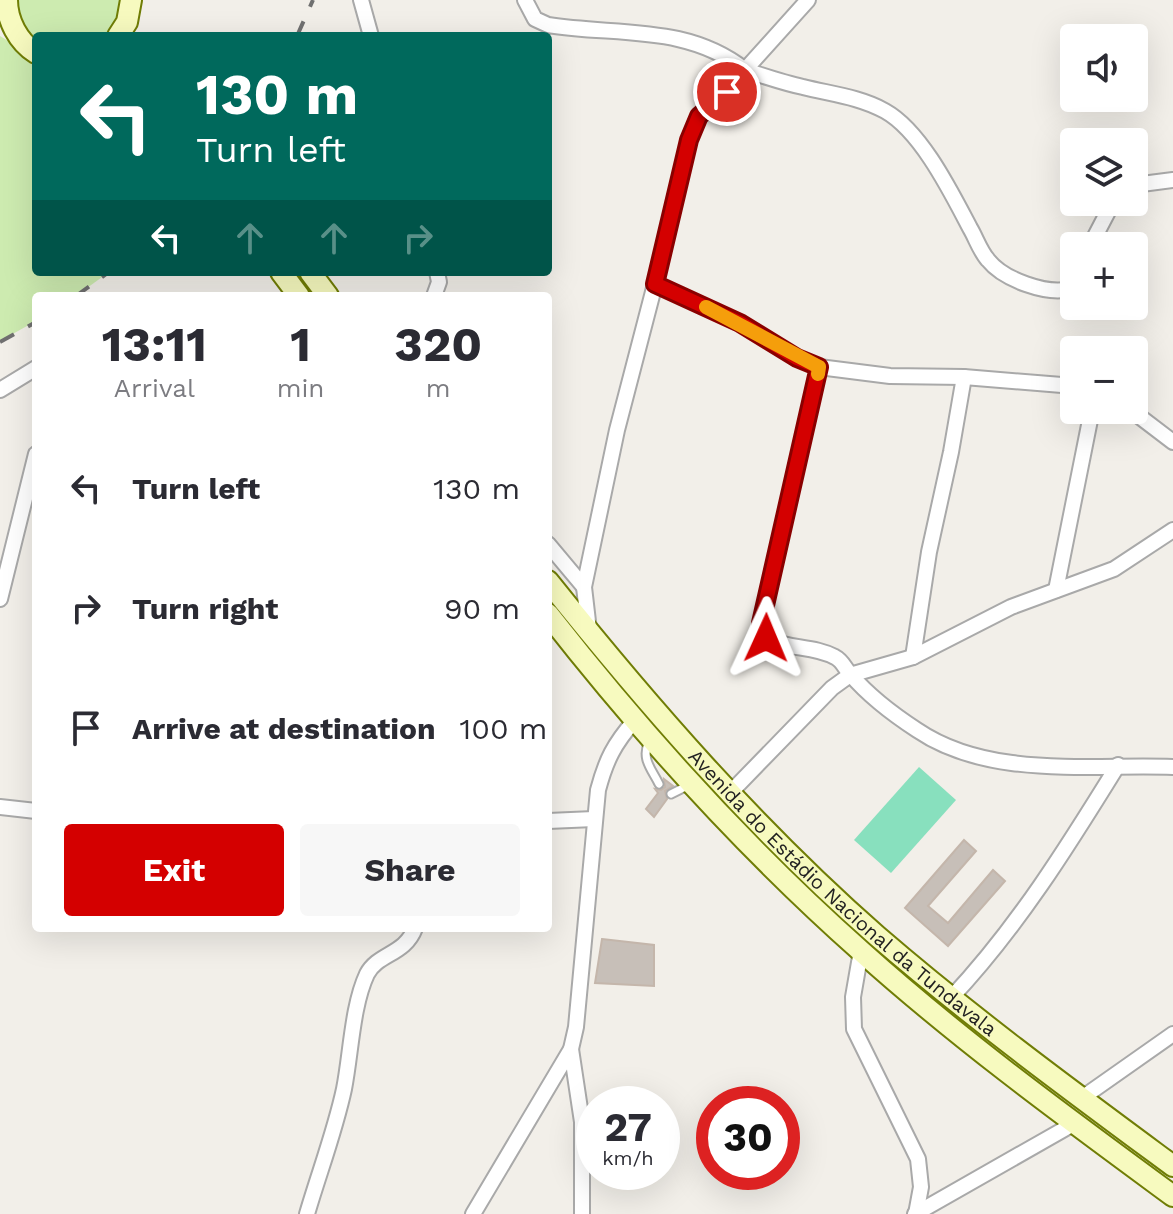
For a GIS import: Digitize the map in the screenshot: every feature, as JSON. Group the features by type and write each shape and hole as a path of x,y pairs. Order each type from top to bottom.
{"street":[{"path":"121,32 127,22 132,0"},
{"path":"132,0 140,32"},
{"path":"361,0 370,32"},
{"path":"525,0 535,19 548,25 695,41 728,56 745,70 801,87 849,96 887,111 915,137 988,261 1010,277 1040,289 1060,292"},
{"path":"590,633 584,587 617,430 689,140 699,116 727,92 808,0"},
{"path":"5,15 32,51"},
{"path":"1148,183 1173,180"},
{"path":"655,284 740,323 797,358 819,367 890,376 964,377 1060,385"},
{"path":"819,367 761,623 766,638 779,645 815,649 839,659 850,675 918,731 951,749 998,762 1173,767"},
{"path":"0,390 32,370"},
{"path":"913,657 929,552 964,377"},
{"path":"1148,423 1173,442"},
{"path":"1056,590 1089,424"},
{"path":"0,599 32,470"},
{"path":"730,793 832,688 850,675 913,657 1011,607 1114,569 1173,530"},
{"path":"552,549 584,587"},
{"name":"Avenida do Estádio Nacional da Tundavala","path":"552,586 662,720 730,793 875,934 951,998 1173,1166"},
{"name":"Avenida do Estádio Nacional da Tundavala","path":"552,619 650,739 793,887 861,951 934,1014 1173,1196"},
{"path":"473,1214 571,1049 576,1027 594,819 605,765 614,744 635,720"},
{"path":"951,998 985,962 1059,860 1118,765"},
{"path":"0,807 32,811"},
{"path":"552,821 594,819"},
{"path":"307,1214 340,1108 353,1029 367,975 373,965 402,948 413,932"},
{"path":"861,951 853,997 854,1029 918,1159 921,1187 915,1214"},
{"path":"1082,1098 1173,1034"},
{"path":"571,1049 582,1122 582,1214"},
{"path":"915,1214 1075,1123"}],"lane":[{"path":"650,739 646,758 648,768 659,784"},
{"path":"671,794 692,783"}],"green space":[{"path":"16,0 122,0 118,22 111,32 32,32 32,36 22,24"},
{"path":"0,36 32,61 32,276 104,276 82,292 32,292 32,323 0,341"},
{"path":"919,767 956,800 891,873 854,840"}],"building":[{"path":"664,779 673,786 665,791 667,799 654,817 646,809 658,793 655,789 665,787"},
{"path":"964,840 976,851 928,906 948,923 993,870 1005,881 948,946 905,908"},
{"path":"602,939 654,945 654,986 595,983"}],"railway":[{"path":"299,32 313,0"},
{"path":"82,292 104,276"},
{"path":"0,342 32,324"}],"slow traffic":[{"path":"706,307 819,367 818,374"}],"route":[{"path":"727,92 699,116 689,140 655,284 740,323 797,358 819,367 761,623 766,638"}]}
